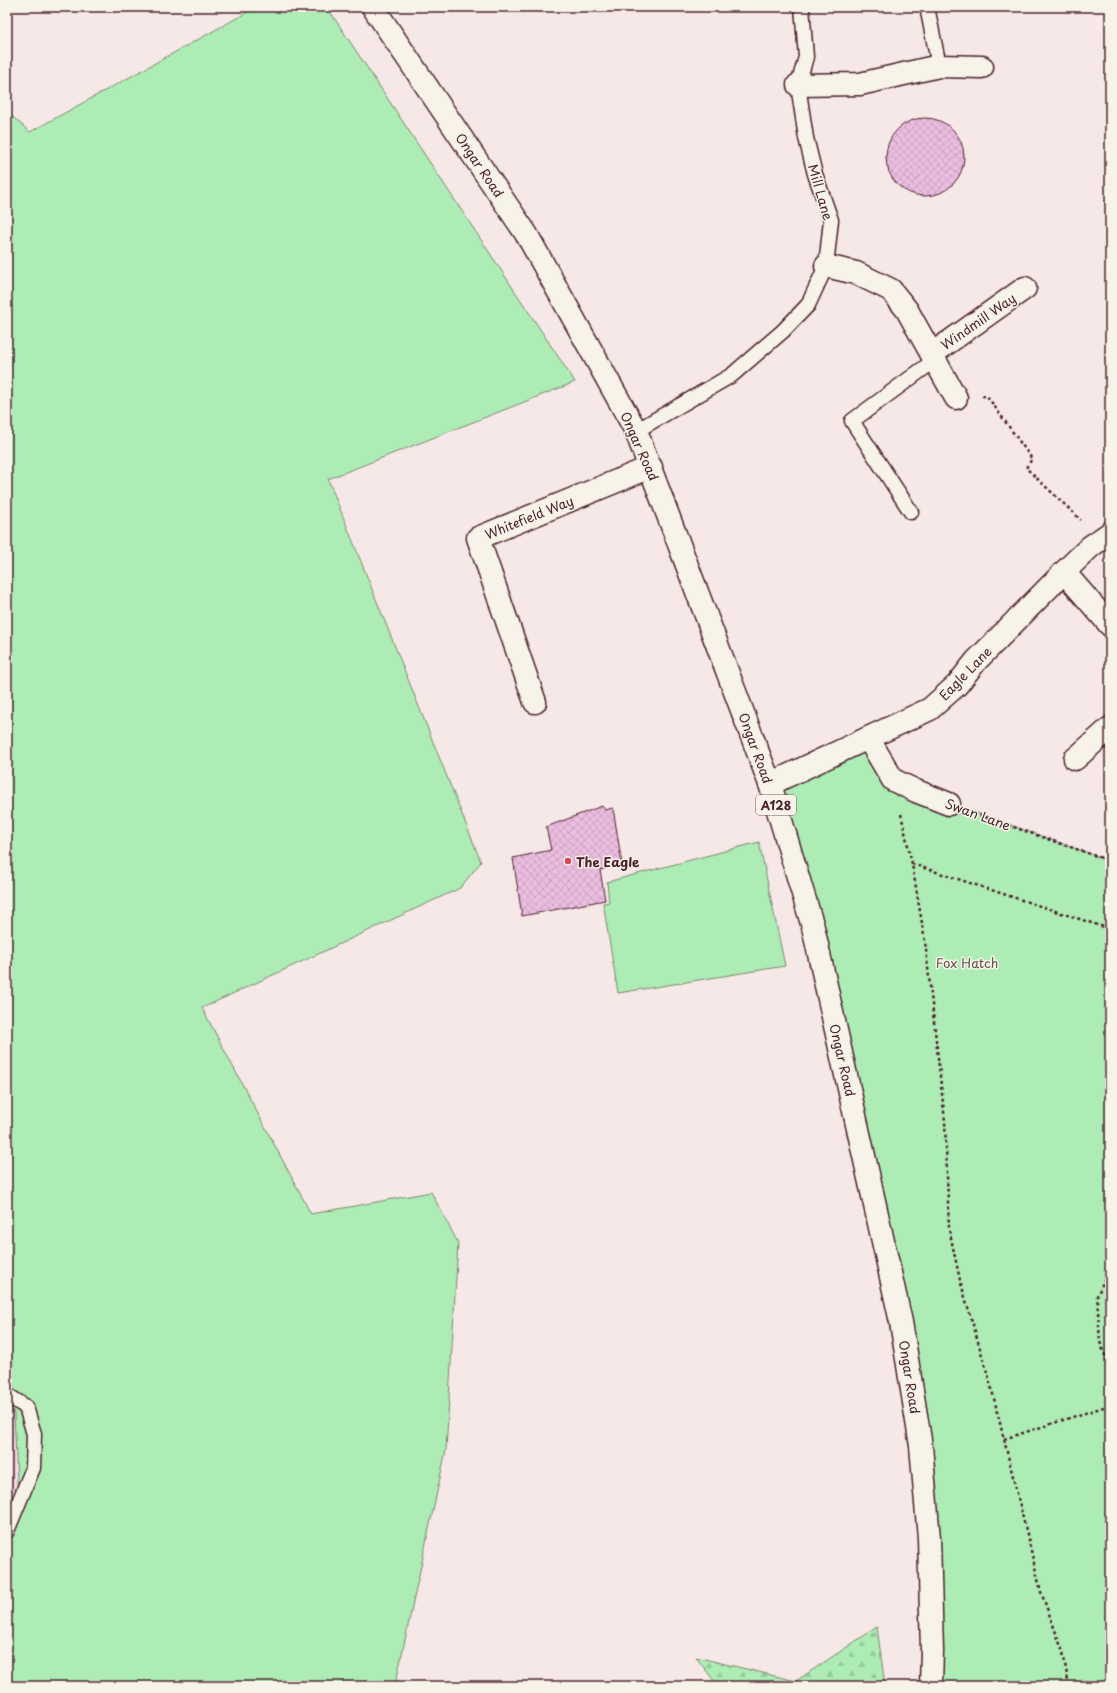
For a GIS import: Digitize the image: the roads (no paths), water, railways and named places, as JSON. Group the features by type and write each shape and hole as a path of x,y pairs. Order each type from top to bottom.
{"main road":[{"name":"Ongar Road","path":"374,7 527,235 636,431 651,467 770,784 813,927 901,1322 921,1446 929,1538 932,1651 931,1686"},
{"path":"798,85 860,84 939,66 982,67"},
{"name":"Windmill Way","path":"826,266 856,273 891,290 907,310 956,398"},
{"name":"Windmill Way","path":"933,357 1025,288"},
{"name":"Whitefield Way","path":"535,702 478,538 651,467"},
{"name":"Eagle Lane","path":"770,784 930,708 957,685 976,661 1064,572 1105,536"},
{"path":"1064,572 1110,626"},
{"path":"1075,759 1110,728"},
{"name":"Swan Lane","path":"868,738 893,780 916,791 950,804"}],"lane":[{"name":"Mill Lane","path":"636,431 732,375 783,331 808,305 826,266 831,220 815,174 806,138 798,85 806,56 802,7"},
{"path":"927,7 939,66"},
{"path":"910,512 852,421 933,357"},
{"path":"7,1395 26,1407 34,1434 33,1468 7,1531"}],"place":[{"name":"The Eagle","path":"568,861"}],"park label":[{"name":"Fox Hatch","path":"967,962"}]}
